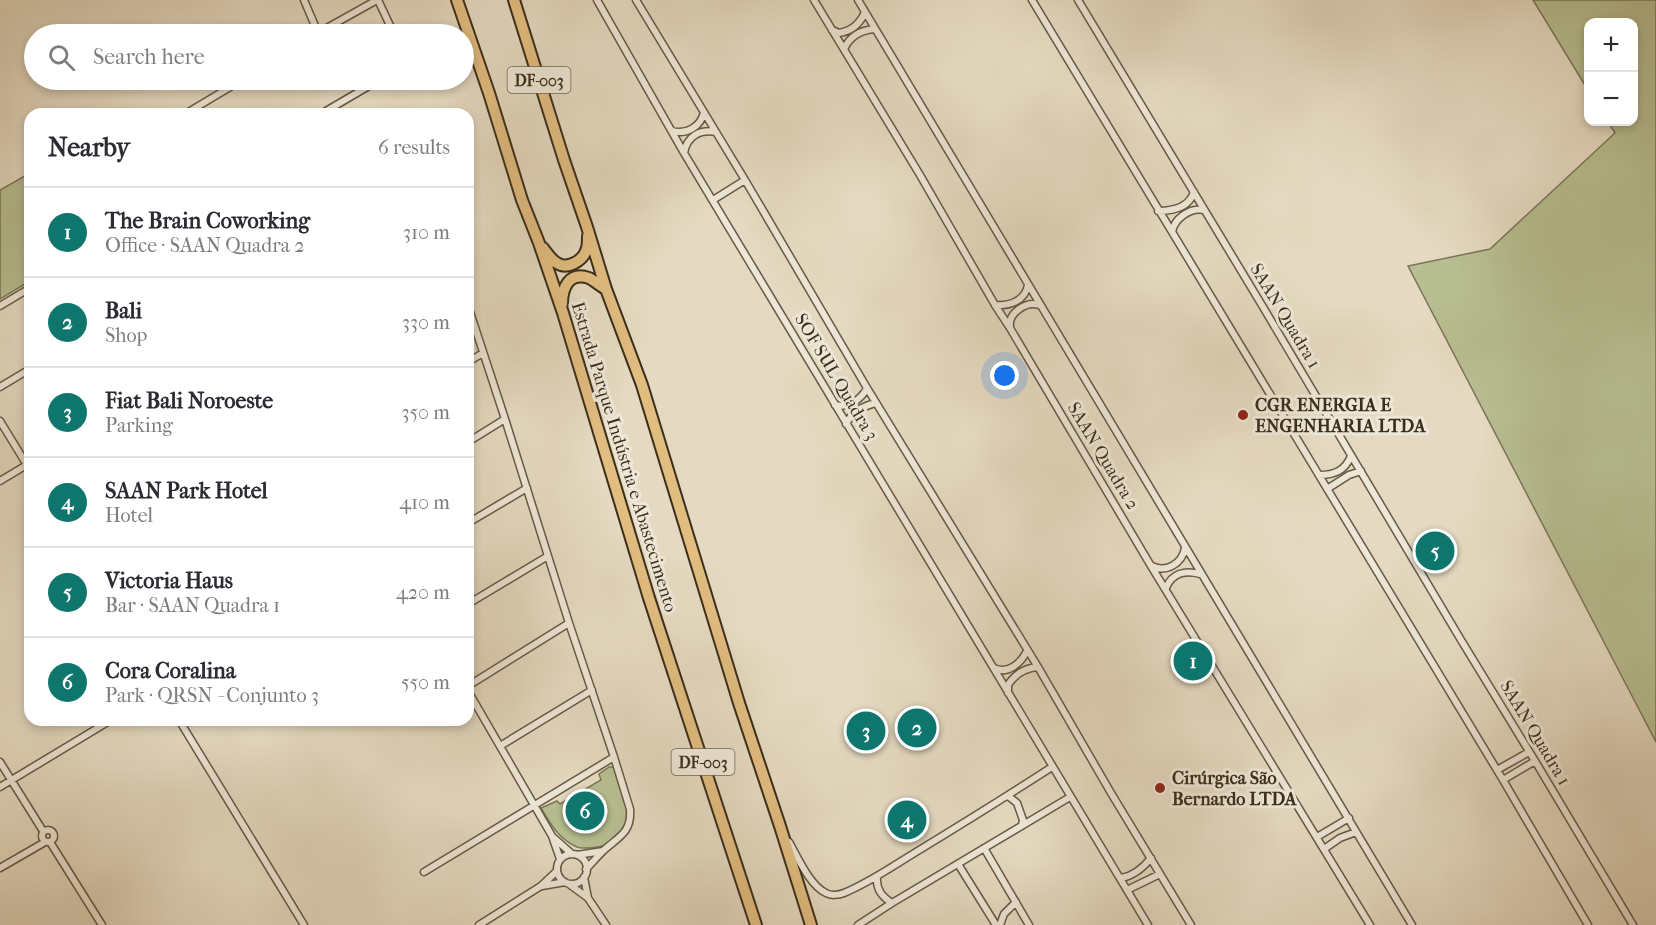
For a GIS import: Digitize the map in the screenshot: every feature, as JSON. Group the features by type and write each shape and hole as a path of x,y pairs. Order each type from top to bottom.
{"highway":[{"name":"Estrada Parque Indústria e Abastecimento","path":"457,0 465,24"},
{"name":"Estrada Parque Indústria e Abastecimento","path":"514,0 606,289 642,386 739,703 811,925"},
{"name":"Estrada Parque Indústria e Abastecimento","path":"474,49 522,200 563,313 649,598 756,925"},
{"path":"539,243 556,263 562,266 571,265 582,258 586,252 587,227"},
{"path":"563,313 562,292 565,285 572,280 586,277 606,289"}],"street":[{"path":"304,0 313,24"},
{"path":"335,24 378,0 389,24"},
{"name":"SOF SUL Quadra 3","path":"597,0 684,153 1148,925"},
{"path":"636,0 876,403 1038,666 1191,925"},
{"name":"SAAN Quadra 2","path":"814,0 1151,566 1370,925"},
{"path":"858,0 1412,925"},
{"path":"1032,0 1497,770 1588,925"},
{"name":"SAAN Quadra 1","path":"1077,0 1633,925"},
{"path":"831,29 839,33 854,27 865,12"},
{"path":"844,49 856,34 875,29"},
{"path":"195,108 225,90"},
{"path":"331,108 362,90"},
{"path":"672,131 685,133 703,119 704,112"},
{"path":"684,153 687,142 692,138 707,130 716,132"},
{"path":"713,200 745,180"},
{"path":"1158,211 1176,210 1192,199 1194,192"},
{"path":"1172,232 1173,225 1183,215 1192,210 1204,210"},
{"path":"995,305 1007,306 1016,301 1027,291 1028,285"},
{"path":"0,306 24,292"},
{"path":"1010,328 1010,318 1019,310 1033,303 1040,306"},
{"path":"474,325 568,623 629,802 631,816 627,829 618,841 603,851 586,869"},
{"path":"474,358 483,353"},
{"path":"0,387 24,373"},
{"path":"835,405 852,404 864,394 867,388"},
{"path":"846,424 854,413 876,403"},
{"path":"474,438 505,419"},
{"path":"0,421 24,458"},
{"path":"1319,475 1331,475 1338,472 1345,467 1351,456"},
{"path":"0,481 24,469"},
{"path":"1327,489 1348,475 1361,471"},
{"path":"474,519 526,488"},
{"path":"1151,566 1163,570 1168,568 1180,560 1185,548"},
{"path":"474,600 548,556"},
{"path":"1166,588 1169,580 1178,574 1188,572 1201,574"},
{"path":"474,682 568,623"},
{"path":"993,668 1005,671 1013,668 1028,651"},
{"path":"1008,694 1008,685 1016,675 1038,666"},
{"path":"500,746 592,690"},
{"path":"474,702 552,836 560,859 557,871 542,886 479,925"},
{"path":"0,787 101,726"},
{"path":"183,726 304,925"},
{"path":"1497,770 1529,752"},
{"path":"423,872 614,757"},
{"path":"1503,780 1535,760"},
{"path":"0,762 43,831 42,838 48,842 102,925"},
{"path":"780,826 809,876 826,893 842,894 877,876 1052,767"},
{"path":"1008,796 1018,806 1023,820 1021,825"},
{"path":"858,925 1070,797"},
{"path":"1317,837 1349,818"},
{"path":"0,868 54,837 53,832 48,829 43,831"},
{"path":"1324,849 1356,831"},
{"path":"552,836 584,861 588,898"},
{"path":"984,848 1029,925"},
{"path":"560,859 566,855 603,851"},
{"path":"1121,878 1137,872 1151,858"},
{"path":"958,864 996,925"},
{"path":"557,871 560,877 588,898 606,925"},
{"path":"1128,890 1160,874"},
{"path":"877,876 877,888 884,898 892,903"},
{"path":"542,886 577,883 584,877"},
{"path":"1000,925 1004,914 1016,902"}],"green space":[{"path":"1533,0 1656,0 1656,742 1408,266 1490,249 1615,133 1611,126 1638,126 1638,18 1584,18 1584,83"},
{"path":"24,176 24,285 0,299 0,190"},
{"path":"609,767 616,770 625,797 627,815 625,823 618,836 605,845 578,848 559,834 541,808 557,801 560,804 601,780 599,774"}],"place":[{"name":"CGR ENERGIA E ENGENHARIA LTDA","path":"1243,415"},
{"name":"Victoria Haus","path":"1435,551"},
{"name":"The Brain Coworking","path":"1193,661"},
{"name":"Bali","path":"917,728"},
{"name":"Fiat Bali Noroeste","path":"866,731"},
{"name":"Cirúrgica São Bernardo LTDA","path":"1160,788"},
{"name":"Cora Coralina","path":"585,811"},
{"name":"SAAN Park Hotel","path":"907,820"}]}
